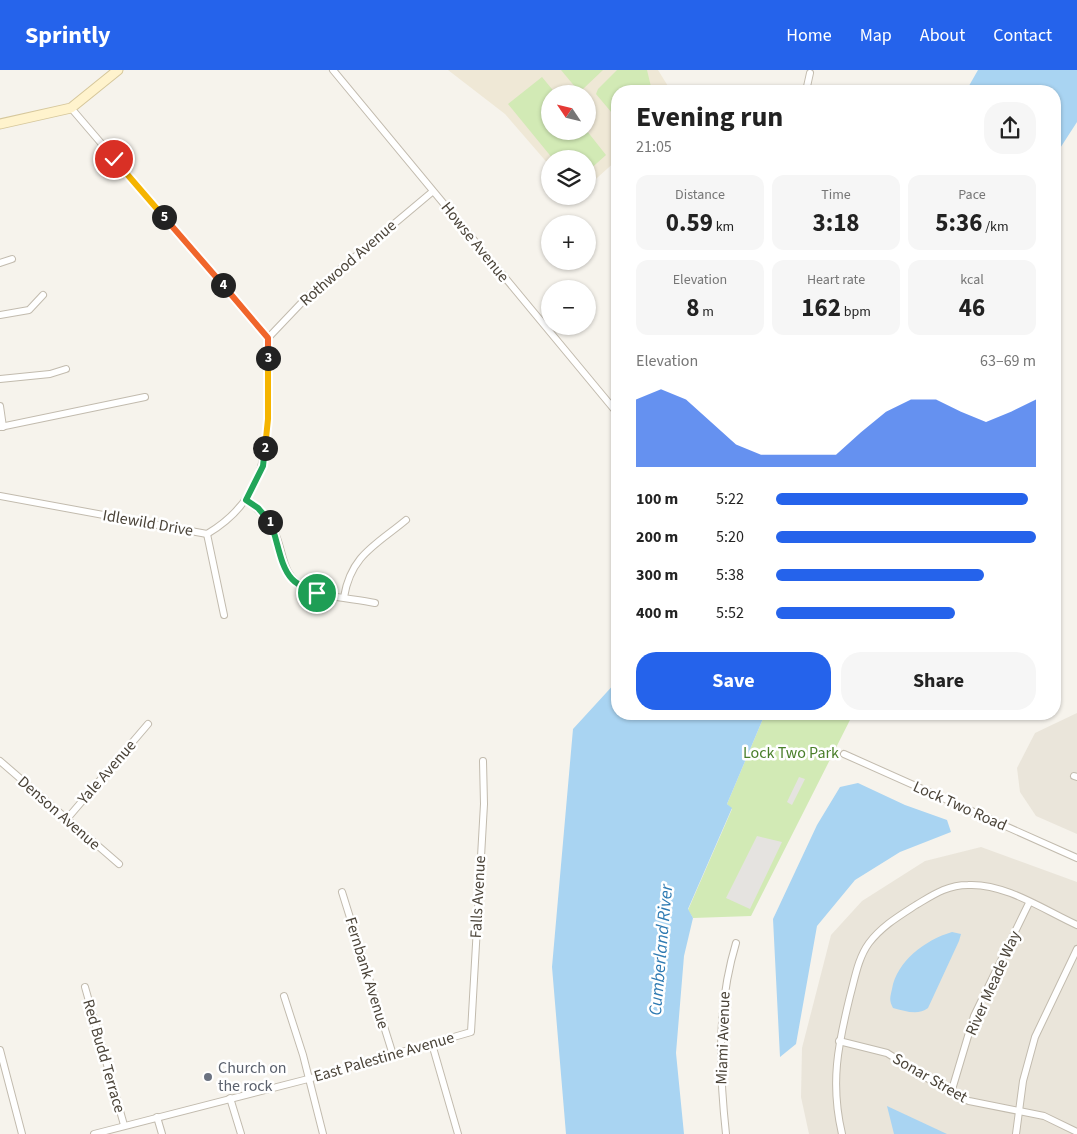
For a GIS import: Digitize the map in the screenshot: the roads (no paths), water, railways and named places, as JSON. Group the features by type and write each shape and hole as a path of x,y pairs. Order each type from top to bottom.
{"main road":[{"path":"0,124 71,108 118,70"}],"street":[{"name":"Howse Avenue","path":"333,70 432,192 611,406"},
{"path":"807,85 810,73"},
{"path":"71,108 268,338"},
{"name":"Rothwood Avenue","path":"268,338 307,297 432,192"},
{"path":"0,263 12,260"},
{"path":"0,315 29,310 43,295"},
{"name":"Idlewild Drive","path":"0,496 207,534 223,524 246,500 263,466 268,419 268,338"},
{"path":"0,379 50,374 66,369"},
{"path":"0,406 2,427 145,397"},
{"path":"246,500 258,508 270,523 277,539 285,568 292,579 317,593 375,603"},
{"path":"344,597 347,578 358,560 374,544 406,520"},
{"path":"207,534 224,614"},
{"name":"Yale Avenue","path":"66,820 148,724"},
{"name":"Lock Two Road","path":"844,754 1077,858"},
{"name":"Denson Avenue","path":"0,761 119,864"},
{"name":"Falls Avenue","path":"470,1032 484,804 483,761"},
{"path":"842,1134 834,1089 839,1041 858,962 868,944 884,926 942,889 967,884 989,886 1012,894 1077,925"},
{"name":"Fernbank Avenue","path":"342,892 393,1055"},
{"name":"River Meade Way","path":"951,1093 974,1016 1029,903"},
{"name":"Miami Avenue","path":"726,1134 721,1089 720,1028 726,975 736,943"},
{"path":"1016,1134 1024,1081 1035,1036 1077,949"},
{"name":"Red Budd Terrace","path":"85,986 124,1125"},
{"path":"284,996 323,1134"},
{"name":"East Palestine Avenue","path":"94,1134 308,1079 470,1032"},
{"name":"Sonar Street","path":"839,1041 887,1053 951,1093 969,1101 1044,1116 1077,1132"},
{"path":"432,1044 458,1134"},
{"path":"0,1050 22,1134"},
{"path":"230,1098 241,1134"},
{"path":"157,1117 162,1134"}],"water":[{"path":"978,70 1077,70 1077,122 1061,147 1061,85 969,85"},
{"name":"Cumberland River","path":"611,688 611,720 762,720 727,804 732,808 688,909 693,918 684,956 676,1053 684,1134 566,1134 552,967 573,729"},
{"path":"858,783 905,805 947,820 951,832 900,852 855,880 817,926 796,1044 780,1057 773,919 817,825 840,787"},
{"path":"952,932 961,934 959,941 928,1008 916,1012 893,1008 890,999 892,989 900,969 906,961 922,946"},
{"path":"887,1106 947,1134 894,1134"}],"place":[{"name":"Church on the rock","path":"208,1077"}],"park label":[{"name":"Lock Two Park","path":"791,753"}]}
